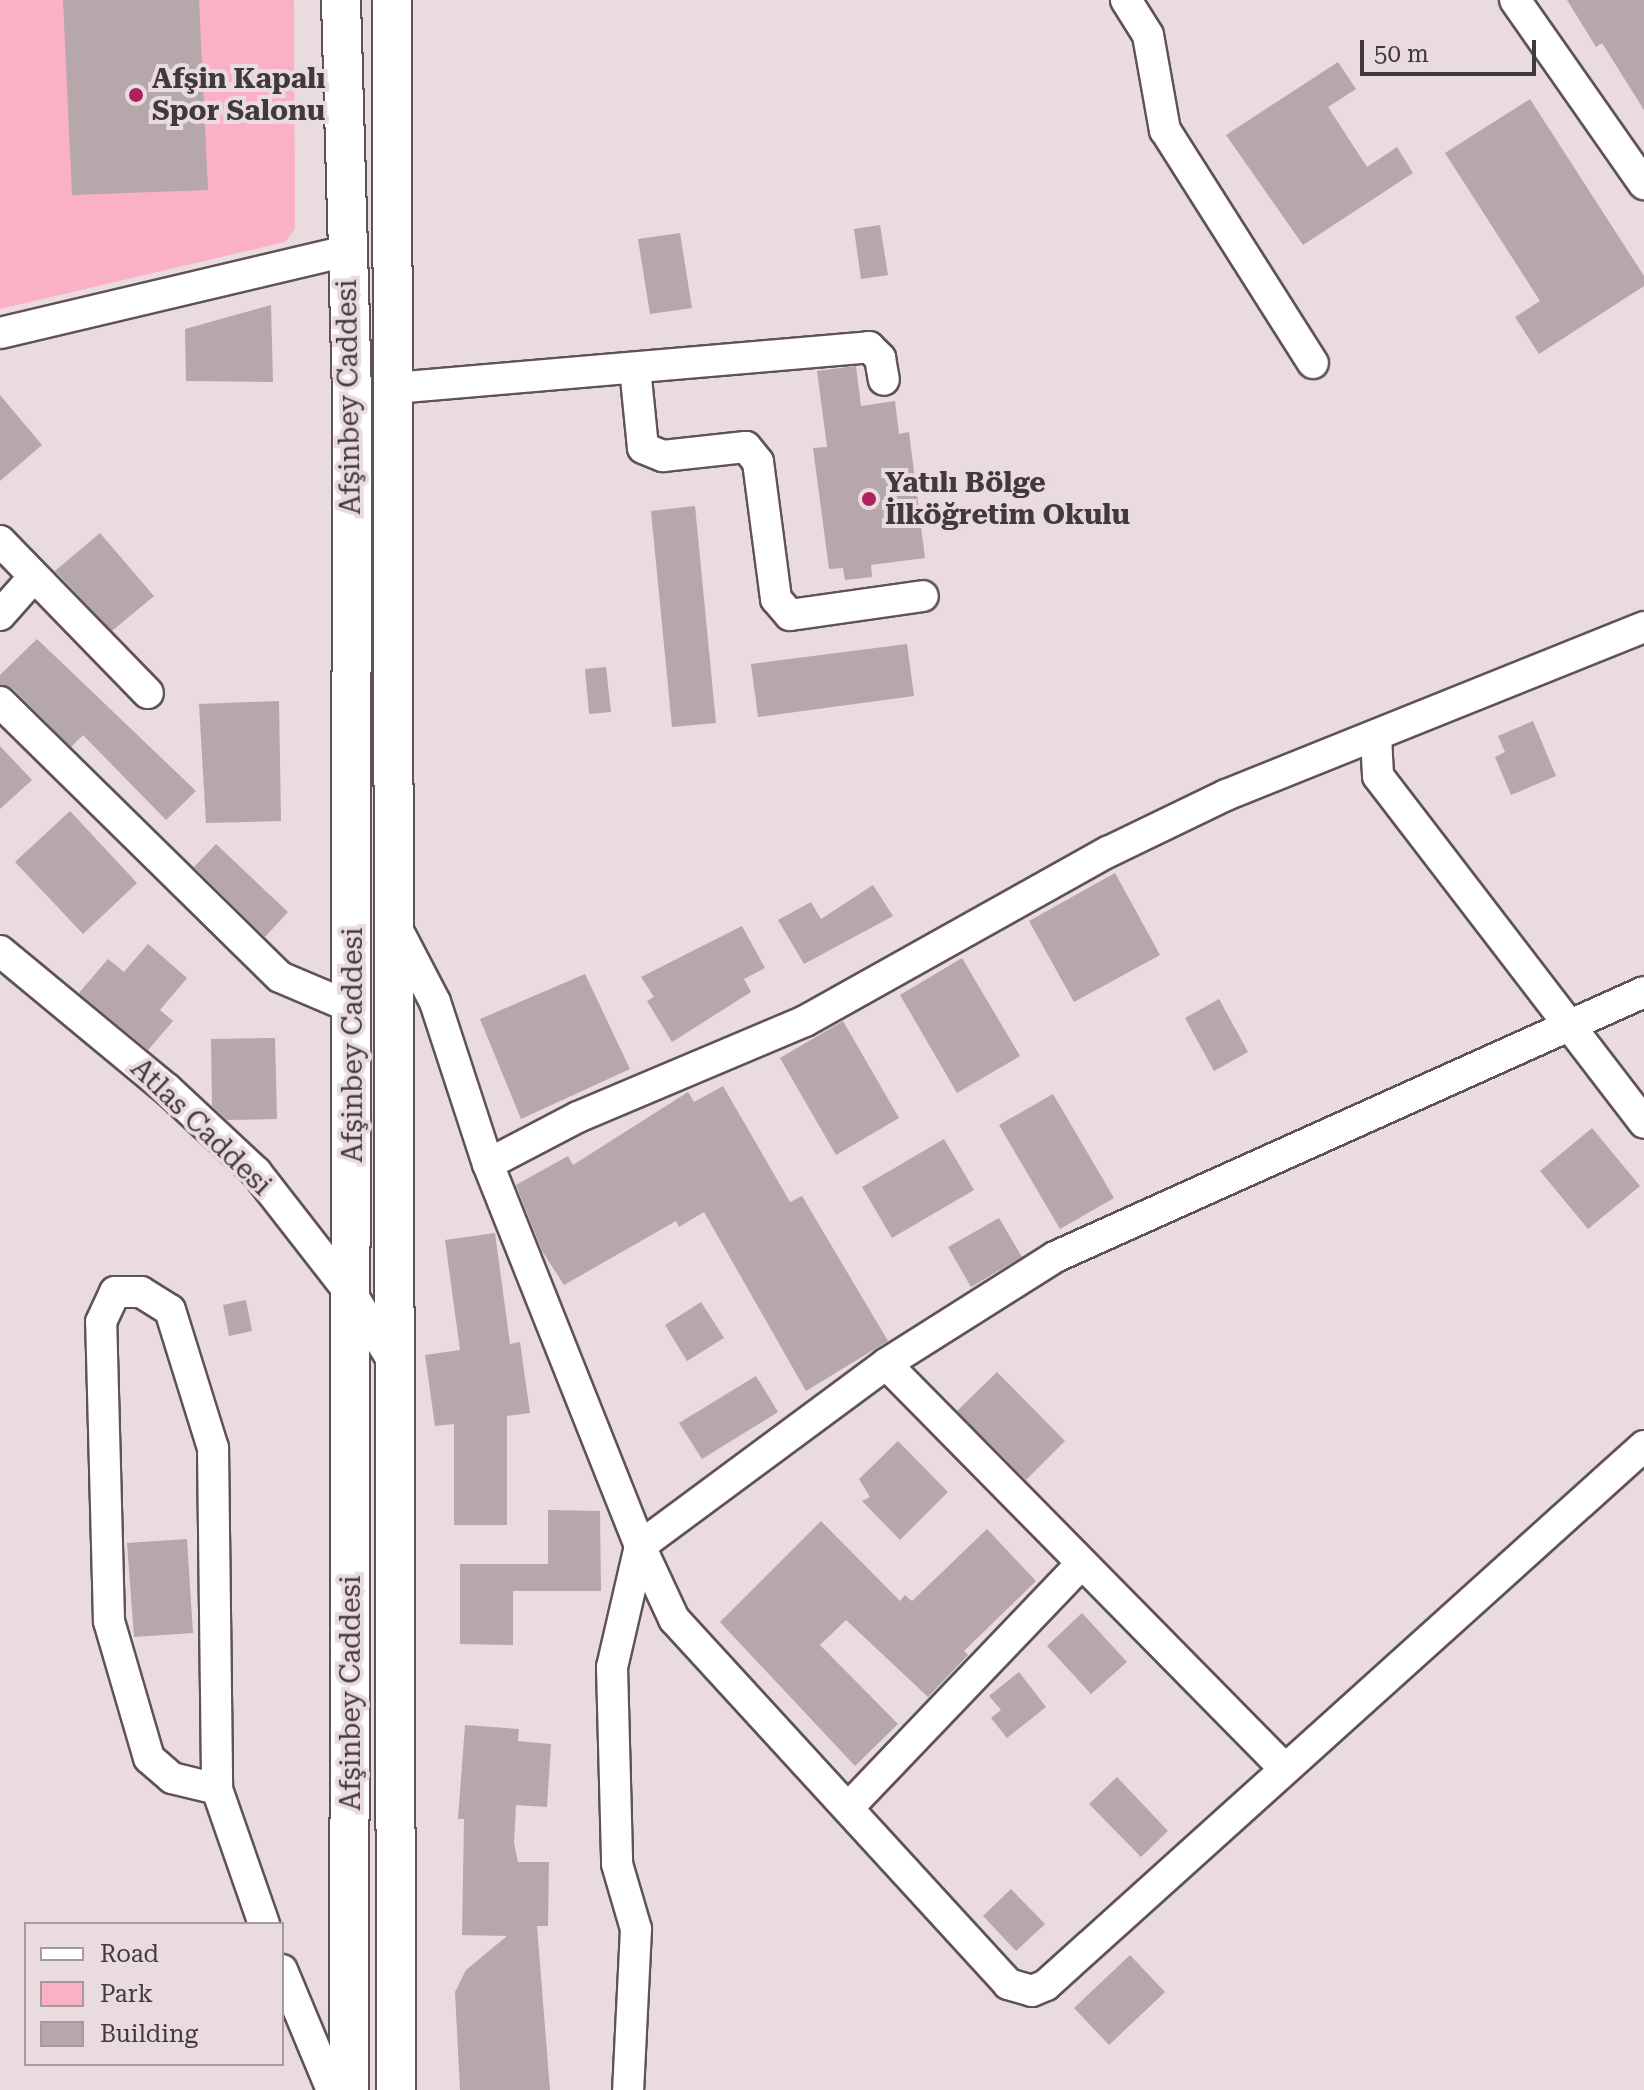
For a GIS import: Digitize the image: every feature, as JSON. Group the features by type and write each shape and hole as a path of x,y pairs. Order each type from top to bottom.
{"main road":[{"name":"Afşinbey Caddesi","path":"341,0 352,394 354,1298 349,2090"},
{"name":"Afşinbey Caddesi","path":"392,0 399,1371 396,2090"}],"street":[{"path":"1126,0 1148,35 1165,130 1313,363"},
{"path":"1515,0 1644,184"},
{"path":"0,333 346,251"},
{"path":"394,388 869,347 880,358 884,380"},
{"path":"635,368 643,448 663,456 746,447 758,462 776,599 790,615 923,596"},
{"path":"0,541 32,579 148,693"},
{"path":"0,615 32,579"},
{"path":"488,1164 578,1117 805,1021 1108,852 1226,795 1644,627"},
{"path":"0,702 280,977 353,1008"},
{"path":"1376,736 1378,776 1566,1028 1644,1123"},
{"path":"397,929 435,1002 488,1164 640,1546 674,1619 1008,1984 1032,1991 1046,1985 1283,1767 1644,1446"},
{"name":"Atlas Caddesi","path":"0,951 167,1089 256,1172 354,1298 399,1371"},
{"path":"628,2090 636,1929 617,1864 612,1667 640,1546 886,1364 1055,1257 1644,992"},
{"path":"217,1789 172,1778 149,1758 109,1621 101,1322 115,1292 141,1292 170,1310 213,1448 217,1789 263,1922"},
{"path":"886,1364 1283,1767"},
{"path":"848,1808 1081,1564"},
{"path":"284,1975 332,2090"}],"green space":[{"path":"0,0 294,0 295,229 285,242 0,309"}],"building":[{"name":"Afşin Kapalı Spor Salonu","path":"63,0 199,0 208,190 72,195"},
{"path":"1567,0 1644,0 1644,110 1602,43 1596,47"},
{"path":"1338,62 1356,89 1328,107 1367,167 1397,147 1413,173 1303,245 1226,135"},
{"path":"1530,99 1644,276 1644,286 1539,354 1515,317 1540,301 1445,153"},
{"path":"880,225 888,275 861,279 854,229"},
{"path":"680,233 692,308 650,314 638,239"},
{"path":"271,305 273,382 186,381 185,329"},
{"name":"Yatılı Bölge İlköğretim Okulu","path":"856,366 861,406 895,401 899,434 909,432 925,558 871,565 872,577 845,580 843,568 829,569 813,448 827,447 817,371"},
{"path":"0,395 42,445 0,481"},
{"path":"695,506 716,723 672,727 651,511"},
{"path":"100,533 154,596 112,631 55,571"},
{"path":"37,639 196,791 166,820 83,735 71,747 13,689 0,685 0,675"},
{"path":"907,644 914,696 758,717 751,664"},
{"path":"606,667 611,712 589,714 585,669"},
{"path":"279,701 281,821 206,823 199,704"},
{"path":"1533,721 1556,776 1511,795 1495,757 1505,752 1498,736"},
{"path":"0,746 32,780 0,809"},
{"path":"70,811 137,883 83,934 15,862"},
{"path":"216,844 288,912 265,937 194,867"},
{"path":"1115,873 1160,955 1074,1002 1029,921"},
{"path":"873,885 893,916 804,964 778,920 811,902 821,919"},
{"path":"742,926 765,968 744,979 751,992 672,1042 647,1001 654,997 641,977"},
{"path":"148,944 187,978 160,1010 173,1021 148,1050 79,993 108,959 124,972"},
{"path":"962,958 1020,1056 957,1093 900,995"},
{"path":"585,974 630,1069 521,1119 480,1019"},
{"path":"1219,999 1248,1052 1214,1071 1185,1018"},
{"path":"843,1021 899,1118 836,1155 780,1058"},
{"path":"275,1038 277,1119 227,1120 212,1106 211,1039"},
{"path":"723,1086 790,1202 802,1196 888,1341 806,1391 704,1212 679,1227 676,1221 564,1285 542,1251 516,1185 568,1156 573,1165 688,1092 694,1102"},
{"path":"1053,1094 1114,1198 1060,1229 999,1125"},
{"path":"1592,1128 1640,1186 1588,1229 1540,1171"},
{"path":"944,1139 974,1190 892,1238 862,1187"},
{"path":"999,1218 1022,1257 971,1287 948,1247"},
{"path":"495,1233 510,1344 520,1342 530,1413 507,1416 507,1525 454,1525 454,1424 435,1426 425,1355 460,1350 445,1240"},
{"path":"246,1300 252,1331 229,1336 223,1305"},
{"path":"701,1302 724,1338 687,1361 665,1325"},
{"path":"997,1372 1065,1441 1026,1480 957,1411"},
{"path":"756,1376 778,1412 702,1459 679,1423"},
{"path":"898,1441 948,1492 900,1540 862,1501 870,1497 859,1479"},
{"path":"548,1510 600,1511 601,1591 513,1591 513,1645 460,1644 460,1564 548,1564"},
{"path":"821,1521 900,1601 905,1595 912,1601 987,1529 1036,1581 964,1651 968,1655 928,1697 846,1620 820,1645 898,1724 855,1766 720,1622"},
{"path":"187,1539 193,1633 134,1637 127,1543"},
{"path":"1082,1613 1127,1662 1091,1694 1047,1646"},
{"path":"1019,1672 1046,1707 1007,1738 991,1718 1001,1710 989,1696"},
{"path":"465,1725 519,1729 518,1741 551,1744 547,1807 516,1805 514,1843 518,1862 549,1862 548,1926 537,1926 550,2090 460,2090 455,1992 466,1970 507,1936 462,1935 464,1819 458,1819"},
{"path":"1117,1777 1168,1831 1141,1857 1089,1804"},
{"path":"1011,1889 1045,1924 1016,1951 983,1916"},
{"path":"1130,1955 1165,1992 1109,2045 1074,2008"}],"place":[{"name":"Afşin Kapalı Spor Salonu","path":"136,95"},
{"name":"Yatılı Bölge İlköğretim Okulu","path":"869,499"}]}
